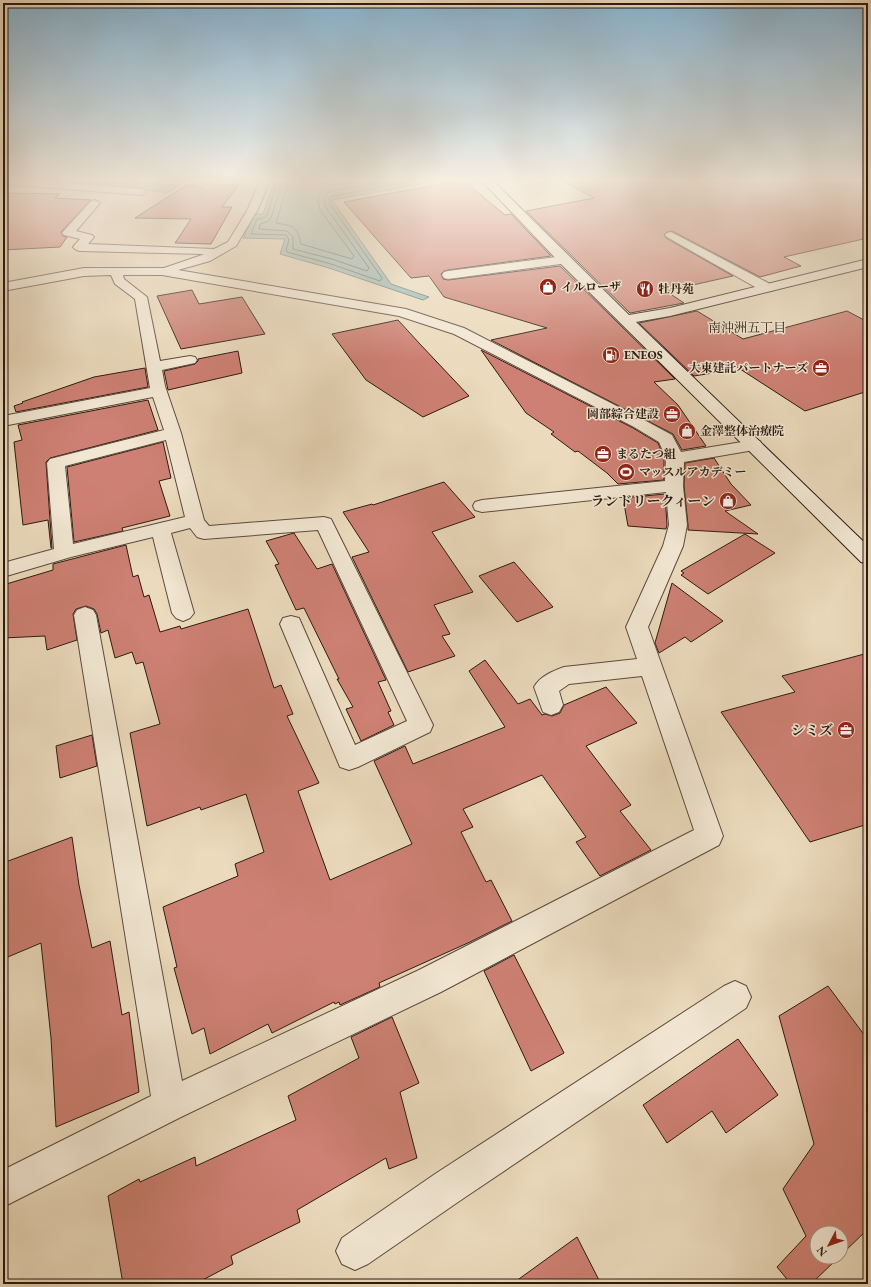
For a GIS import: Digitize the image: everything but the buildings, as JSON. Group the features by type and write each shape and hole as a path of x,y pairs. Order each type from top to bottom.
{"street":[{"path":"84,272 78,248 86,240"},
{"path":"162,271 206,258 232,244 234,240"},
{"path":"545,240 868,557"},
{"path":"679,240 767,288"},
{"path":"80,247 219,251"},
{"path":"448,275 564,260"},
{"path":"626,320 670,312 868,263"},
{"path":"115,271 119,281 141,297 158,391 173,433 196,521 204,533 324,523 421,725 349,759 291,624"},
{"path":"3,287 84,272 162,271 401,312 459,331 640,424 666,440 675,458 674,486 678,524 673,546 637,627 709,836 430,981 169,1105 3,1189"},
{"path":"3,275 39,273 52,277"},
{"path":"154,367 190,360"},
{"path":"3,421 158,391"},
{"path":"64,553 56,463 173,433"},
{"path":"675,458 754,445"},
{"path":"482,506 674,486"},
{"path":"3,570 64,553 196,521"},
{"path":"160,529 183,613"},
{"path":"85,615 169,1105"},
{"path":"551,705 546,687 564,676 651,666"},
{"path":"355,1251 454,1183 735,997"}],"water":[{"path":"285,240 360,240 391,284 429,297 423,300 329,268 280,254"}],"place":[{"name":"イルローザ","path":"548,287"},
{"name":"牡丹苑","path":"645,289"},
{"name":"ENEOS","path":"611,355"},
{"name":"大東建託パートナーズ","path":"821,368"},
{"name":"岡部綜合建設","path":"672,414"},
{"name":"金澤整体治療院","path":"687,431"},
{"name":"まるたつ組","path":"603,454"},
{"name":"マッスルアカデミー","path":"626,472"},
{"name":"ランドリークィーン","path":"728,501"},
{"name":"シミズ","path":"846,730"}],"district":[{"name":"南沖洲五丁目","path":"747,327"}]}
